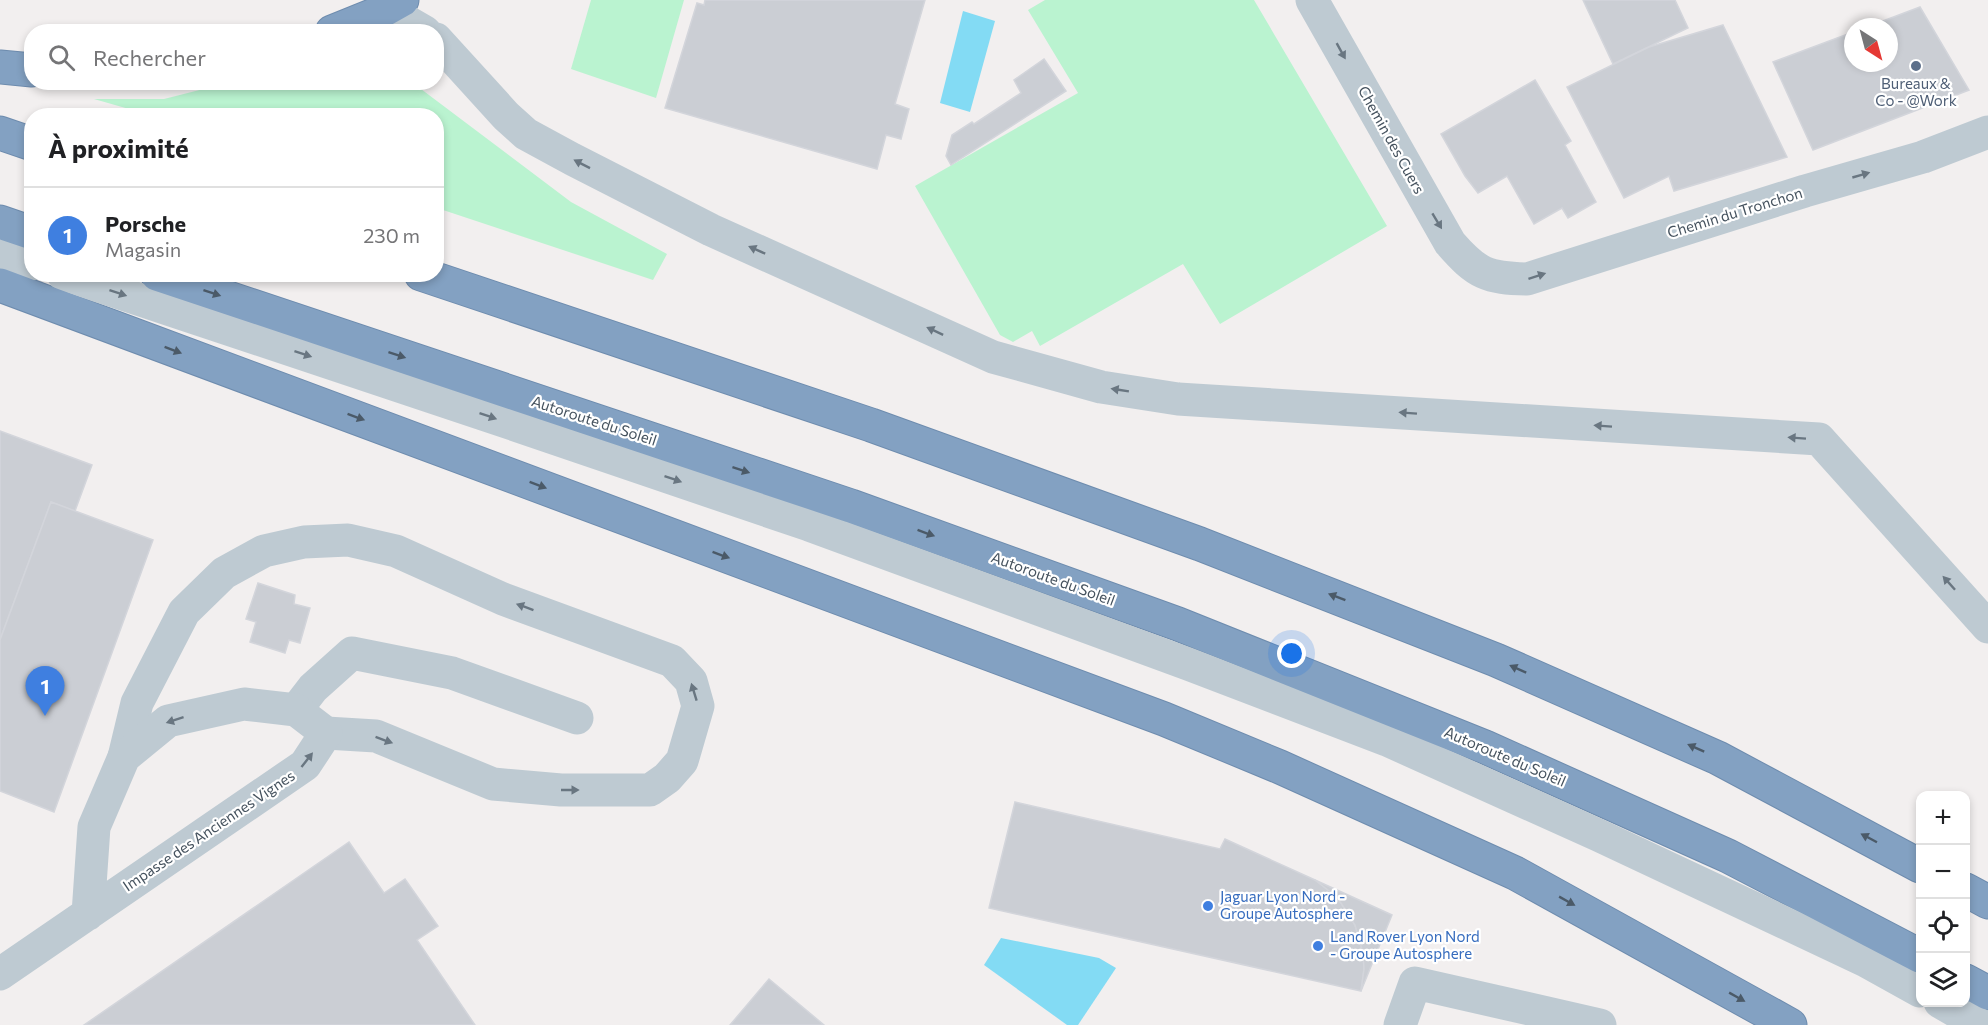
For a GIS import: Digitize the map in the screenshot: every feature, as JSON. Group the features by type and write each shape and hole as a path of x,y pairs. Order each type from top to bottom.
{"highway":[{"path":"350,24 391,6"},
{"path":"0,67 24,69"},
{"path":"0,133 24,141"},
{"path":"0,222 24,230"},
{"path":"444,281 871,425 1200,544 1496,660 1718,758 1916,864"},
{"name":"Autoroute du Soleil","path":"181,282 851,506 1178,624 1485,747 1728,856 1916,954"},
{"path":"0,285 1164,719 1280,767 1515,873 1790,1025"},
{"path":"1970,893 1988,902"},
{"path":"1970,984 1988,993"}],"street":[{"name":"Chemin des Cuers","path":"1312,0 1450,243 1466,261 1480,272"},
{"path":"391,6 411,24"},
{"path":"444,48 506,116 526,134 711,230 993,357 1101,387 1178,399 1819,439 1988,627"},
{"name":"Chemin du Tronchon","path":"1480,272 1501,278 1527,279 1804,191 1923,157 1988,132"},
{"path":"0,253 24,261"},
{"path":"87,282 809,525 1365,731 1705,885 1866,961 1916,990"},
{"path":"88,914 94,827 124,757 137,704 184,612 224,573 264,551 304,542 348,540 396,551 503,599 672,661 691,681 698,706 682,761 667,778 650,790 561,790 493,784 376,736 326,733 296,710 244,704 168,721 124,757"},
{"path":"296,710 313,688 352,653 452,673 577,718"},
{"name":"Impasse des Anciennes Vignes","path":"0,974 305,765 326,733"},
{"path":"1400,1025 1415,983 1600,1025"},
{"path":"1949,1007 1980,1025"}],"green space":[{"path":"591,0 684,0 656,98 571,69"},
{"path":"1045,0 1254,0 1387,226 1220,324 1183,264 1040,346 1032,331 1013,342 1000,335 915,186 1078,93 1028,10"},
{"path":"199,90 422,90 571,202 667,254 653,280 444,210 444,108 126,108 94,99 164,99"}],"water":[{"path":"963,11 995,21 970,112 940,103"},
{"path":"1001,938 1099,958 1116,968 1078,1025 1067,1025 984,965"}],"building":[{"path":"705,0 925,0 895,104 909,109 901,139 886,135 877,169 665,108 697,3 704,5"},
{"path":"1583,0 1675,0 1688,28 1613,64"},
{"path":"1920,7 1969,90 1813,150 1773,62 1844,35 1844,72 1898,72 1898,18 1891,18"},
{"path":"1723,25 1787,157 1674,191 1669,176 1624,198 1567,87 1649,47"},
{"path":"1044,59 1066,91 951,165 946,156 952,135 972,122 974,124 1021,93 1014,80"},
{"path":"1535,80 1571,141 1565,145 1596,202 1568,218 1562,208 1534,224 1507,176 1478,193 1465,176 1441,134"},
{"path":"0,431 92,465 75,511 51,502 0,640"},
{"path":"51,502 153,540 54,812 0,791 0,640"},
{"path":"258,583 295,595 294,604 310,608 300,643 289,640 285,653 250,642 256,622 246,619"},
{"path":"1015,802 1220,849 1225,839 1315,880 1341,903 1355,925 1363,953 1364,969 1361,991 989,908"},
{"path":"349,842 384,893 405,879 438,926 417,940 475,1025 84,1025"},
{"path":"1315,880 1392,915 1361,991 1364,969 1363,953 1355,925 1333,894"},
{"path":"769,979 824,1025 730,1025"}],"place":[{"name":"Bureaux & Co - @Work","path":"1916,66"},
{"name":"Porsche","path":"45,716"},
{"name":"Jaguar Lyon Nord - Groupe Autosphere","path":"1208,906"},
{"name":"Land Rover Lyon Nord - Groupe Autosphere","path":"1318,946"}]}
